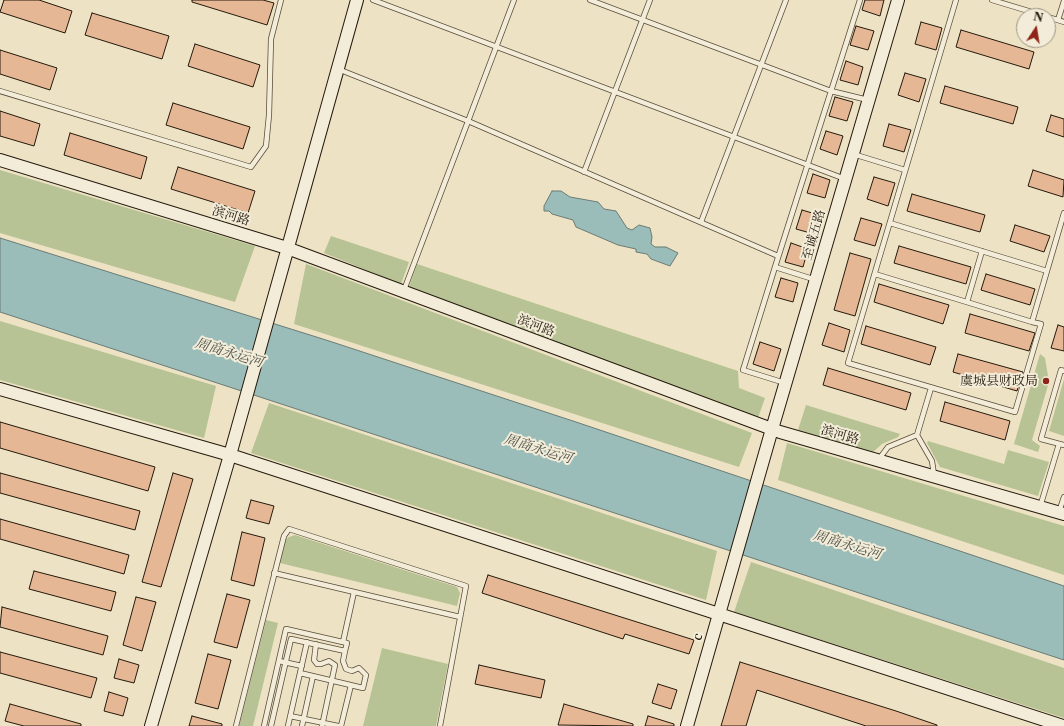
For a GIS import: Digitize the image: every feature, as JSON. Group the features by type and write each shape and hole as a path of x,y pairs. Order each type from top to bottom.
{"street":[{"path":"151,726 230,455 357,0"},
{"name":"至诚五路","path":"735,556 759,479 785,383 898,0"},
{"name":"滨河路","path":"0,160 287,248 772,429 1062,513"},
{"path":"0,389 230,455 1063,726"},
{"name":"c","path":"687,726 735,556"}],"lane":[{"path":"0,91 251,167 266,146 269,115 271,40 281,0"},
{"path":"373,0 845,179"},
{"path":"404,292 514,0"},
{"path":"590,0 831,91 868,100"},
{"path":"584,172 650,0"},
{"path":"701,222 786,0"},
{"path":"785,383 743,370 774,267 860,0"},
{"path":"875,274 1042,324 1015,412 848,363 956,0"},
{"path":"992,0 1020,8"},
{"path":"1064,1 1058,20 1064,22"},
{"path":"337,69 468,121 778,256"},
{"path":"853,154 905,170"},
{"path":"1032,322 1064,213"},
{"path":"890,223 1047,271"},
{"path":"967,302 982,251"},
{"path":"774,267 816,280"},
{"path":"1040,507 1062,444 1041,439 1060,370 1064,371"},
{"path":"931,388 917,435 932,461 935,477"},
{"path":"877,460 888,447 917,435"},
{"path":"1062,513 1064,497"},
{"path":"236,726 274,573 284,536 288,529 466,586 440,726"},
{"path":"274,573 460,617"},
{"path":"343,642 354,592"},
{"path":"264,726 286,629 347,643 343,661 346,669 352,671 359,668 366,675 363,688 300,673"},
{"path":"271,726 292,639 345,651"},
{"path":"288,726 307,642"},
{"path":"316,644 314,660 321,664 328,661 335,665 322,724"},
{"path":"278,661 302,666"},
{"path":"302,726 313,676"},
{"path":"341,726 351,685"},
{"path":"290,716 322,724 338,726"}],"green space":[{"path":"0,170 255,246 235,302 0,233"},
{"path":"331,236 409,262 401,284 324,253"},
{"path":"306,264 752,433 739,467 294,324"},
{"path":"417,264 738,371 739,388 765,398 758,418 409,287"},
{"path":"0,321 216,386 204,438 0,380"},
{"path":"1040,354 1045,358 1049,382 1032,440 1040,446 1038,452 1014,444"},
{"path":"1064,379 1064,436 1049,431"},
{"path":"269,403 717,551 706,600 251,453"},
{"path":"806,405 900,434 898,437 882,444 872,453 798,430"},
{"path":"928,441 1004,464 1008,450 1049,462 1038,496 940,467 927,443"},
{"path":"787,443 1064,526 1064,575 778,480"},
{"path":"295,535 457,587 460,593 457,606 280,563 285,540"},
{"path":"751,562 1064,668 1064,718 734,612"},
{"path":"266,620 278,623 253,726 239,726"},
{"path":"382,648 448,664 436,726 363,726"}],"water":[{"path":"552,191 561,191 570,197 598,202 604,209 616,211 627,228 632,230 639,225 650,228 652,237 651,244 655,247 666,247 678,253 670,266 651,259 647,254 636,252 636,249 618,245 576,227 573,220 552,214 549,211 544,211 544,206"},
{"name":"周商永运河","path":"0,238 326,340 576,422 1064,586 1064,660 0,312"}],"building":[{"path":"4,0 39,0 72,11 65,33 0,12"},
{"path":"192,0 263,0 274,3 267,25 192,2"},
{"path":"865,0 884,0 880,16 862,10"},
{"path":"92,13 169,36 162,59 85,35"},
{"path":"921,22 942,28 936,50 915,44"},
{"path":"856,26 874,31 868,50 850,45"},
{"path":"961,30 1016,47 1016,48 1034,52 1029,69 956,47"},
{"path":"195,44 260,65 253,87 188,66"},
{"path":"0,50 57,68 50,90 0,74"},
{"path":"846,61 863,67 858,85 840,80"},
{"path":"905,73 926,79 919,102 898,95"},
{"path":"945,86 1018,107 1013,124 940,103"},
{"path":"835,97 853,102 847,121 829,116"},
{"path":"173,103 250,127 243,149 166,125"},
{"path":"0,111 40,124 34,146 0,136"},
{"path":"1051,115 1064,119 1064,137 1046,131"},
{"path":"889,124 911,130 904,152 883,146"},
{"path":"826,131 843,136 837,155 820,149"},
{"path":"70,133 147,157 141,179 64,155"},
{"path":"178,167 255,191 248,213 171,189"},
{"path":"1033,170 1064,180 1063,197 1028,186"},
{"path":"813,174 830,180 825,198 807,193"},
{"path":"874,177 895,183 888,206 867,199"},
{"path":"912,194 985,215 980,232 907,211"},
{"path":"802,210 819,215 814,234 796,229"},
{"path":"861,218 882,224 875,246 854,240"},
{"path":"1015,225 1050,236 1044,252 1010,241"},
{"path":"791,243 808,249 803,267 785,262"},
{"path":"899,246 971,267 966,284 894,263"},
{"path":"850,253 871,259 855,316 834,310"},
{"path":"986,274 1035,289 1030,305 981,290"},
{"path":"781,278 798,283 793,302 775,297"},
{"path":"879,284 949,305 943,324 874,302"},
{"path":"970,314 1035,333 1029,351 965,333"},
{"path":"829,323 850,330 844,352 822,345"},
{"path":"1058,325 1064,327 1064,351 1051,348"},
{"path":"866,326 936,347 930,365 861,344"},
{"path":"760,342 781,349 774,371 753,364"},
{"path":"958,354 1023,372 1017,391 953,372"},
{"path":"828,368 911,393 906,410 823,385"},
{"path":"945,402 1010,421 1005,440 940,421"},
{"path":"0,422 155,467 148,491 0,448"},
{"path":"0,473 140,511 135,530 0,493"},
{"path":"173,473 193,479 161,587 142,582"},
{"path":"251,500 274,506 269,524 246,518"},
{"path":"0,519 129,555 124,574 0,539"},
{"path":"242,532 265,538 254,586 231,580"},
{"path":"34,571 116,592 111,611 29,589"},
{"path":"488,575 694,640 689,654 625,634 623,639 482,593"},
{"path":"227,594 250,600 237,648 214,642"},
{"path":"136,597 156,602 142,651 123,645"},
{"path":"2,607 108,636 103,655 0,627"},
{"path":"0,652 97,678 91,698 0,673"},
{"path":"208,654 231,660 218,709 195,703"},
{"path":"119,659 139,665 134,683 114,678"},
{"path":"740,662 896,711 937,726 866,726 757,690 746,726 721,726"},
{"path":"479,665 545,680 541,698 475,684"},
{"path":"658,684 677,690 671,709 652,703"},
{"path":"109,692 128,698 123,716 104,711"},
{"path":"10,704 81,724 81,726 24,726 5,721"},
{"path":"564,704 633,724 633,726 558,725"},
{"path":"192,716 222,724 222,726 189,726"},
{"path":"648,716 674,724 674,726 645,726"}],"place":[{"name":"虞城县财政局","path":"1046,381"}]}
